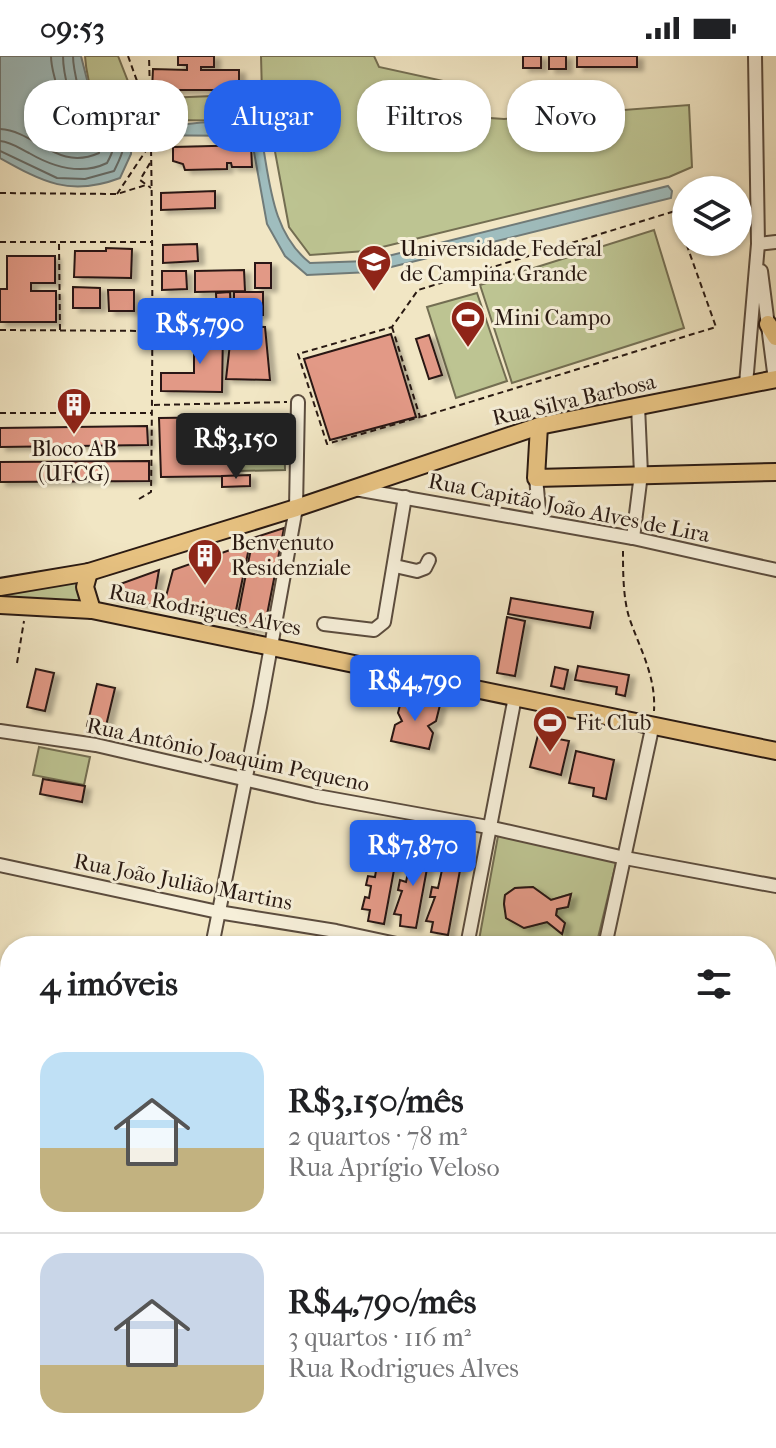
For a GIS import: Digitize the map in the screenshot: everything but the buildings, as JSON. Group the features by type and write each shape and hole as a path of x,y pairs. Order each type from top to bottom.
{"main road":[{"name":"Rua Silva Barbosa","path":"296,508 539,426 776,380"},
{"path":"539,426 536,478 776,472"},
{"name":"Rua Rodrigues Alves","path":"0,587 89,572 296,508"},
{"path":"89,572 85,587 92,610"},
{"name":"Rua Rodrigues Alves","path":"0,605 92,610 776,751"}],"street":[{"path":"746,384 758,244 755,56"},
{"path":"758,244 776,242"},
{"path":"758,244 772,330 776,380"},
{"path":"214,936 296,508 298,402"},
{"path":"633,538 641,474 638,406"},
{"path":"536,478 540,520"},
{"name":"Rua Capitão João Alves de Lira","path":"353,489 540,520 776,570"},
{"path":"324,624 374,630 384,622 405,497"},
{"path":"395,566 417,571 425,568 429,560"},
{"path":"469,936 515,697"},
{"path":"607,936 653,724"},
{"name":"Rua Antônio Joaquim Pequeno","path":"0,731 96,745 317,796 488,827 625,858 776,886"},
{"name":"Rua João Julião Martins","path":"0,865 218,912 359,936"}],"path":[{"path":"128,56 137,80"},
{"path":"149,56 150,80"},
{"path":"117,194 145,152"},
{"path":"139,499 151,492 154,331 152,152"},
{"path":"152,160 140,180 152,189"},
{"path":"0,193 117,194 146,185"},
{"path":"672,212 418,290 392,327 298,354 327,444 716,327 691,256"},
{"path":"0,242 153,242"},
{"path":"59,243 60,331"},
{"path":"392,327 420,417"},
{"path":"0,330 154,331"},
{"path":"152,405 298,402"},
{"path":"0,413 152,413"},
{"path":"633,538 625,544 624,572 629,617 644,652 655,692 653,724"},
{"path":"17,663 26,607"}],"green space":[{"path":"85,56 118,56 127,80 88,80"},
{"path":"261,56 374,56 379,67 439,80 357,80 357,152 491,152 491,118 507,119 507,152 625,152 625,110 689,105 692,167 669,177 366,251 310,255 289,227 275,152 341,152 341,80 262,80"},
{"path":"204,96 204,120 188,120 188,97"},
{"path":"654,230 684,328 512,383 480,285"},
{"name":"Mini Campo","path":"477,293 507,381 456,398 427,307"},
{"path":"284,420 285,470 238,471 237,421"},
{"path":"79,577 85,605 0,600 0,590"},
{"path":"39,747 90,757 84,785 33,775"},
{"path":"500,825 619,851 598,936 480,936","holes":["533,887 551,900 571,894 568,907 557,909 556,915 564,923 562,934 547,922 524,928 507,918 505,895 515,888"]}],"water":[{"path":"0,56 81,56 87,80 24,80 24,152 131,152 120,178 86,186 44,180 0,158"},
{"path":"204,123 204,136 188,135 188,124"},
{"path":"254,152 264,152 280,221 297,250 310,263 368,261 668,186 672,191 671,198 371,272 307,275 285,256 267,224"}],"place":[{"name":"Universidade Federal de Campina Grande","path":"374,293"},
{"name":"Mini Campo","path":"468,349"},
{"name":"Bloco AB (UFCG)","path":"74,436"},
{"name":"Benvenuto Residenziale","path":"205,587"},
{"name":"Fit Club","path":"550,754"}]}
